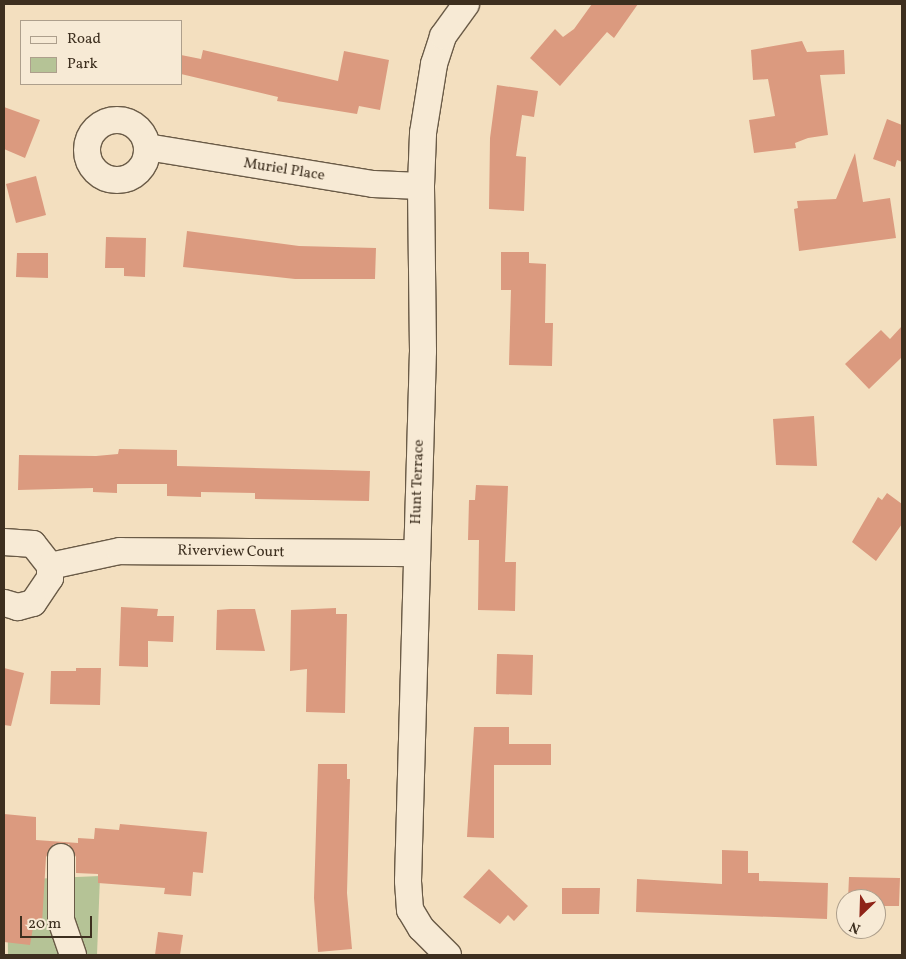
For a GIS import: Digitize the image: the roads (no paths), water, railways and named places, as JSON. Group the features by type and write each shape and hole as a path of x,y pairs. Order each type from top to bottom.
{"street":[{"name":"Hunt Terrace","path":"448,955 421,928 410,910 408,881 415,553 423,351 421,186 423,133 434,64 444,36 466,4"},
{"name":"Muriel Place","path":"147,147 373,184 421,186"},
{"path":"4,542 33,544 50,566 42,595 18,606 4,604"},
{"name":"Riverview Court","path":"50,566 120,551 415,553"},
{"path":"61,857 61,920 73,955"}]}
